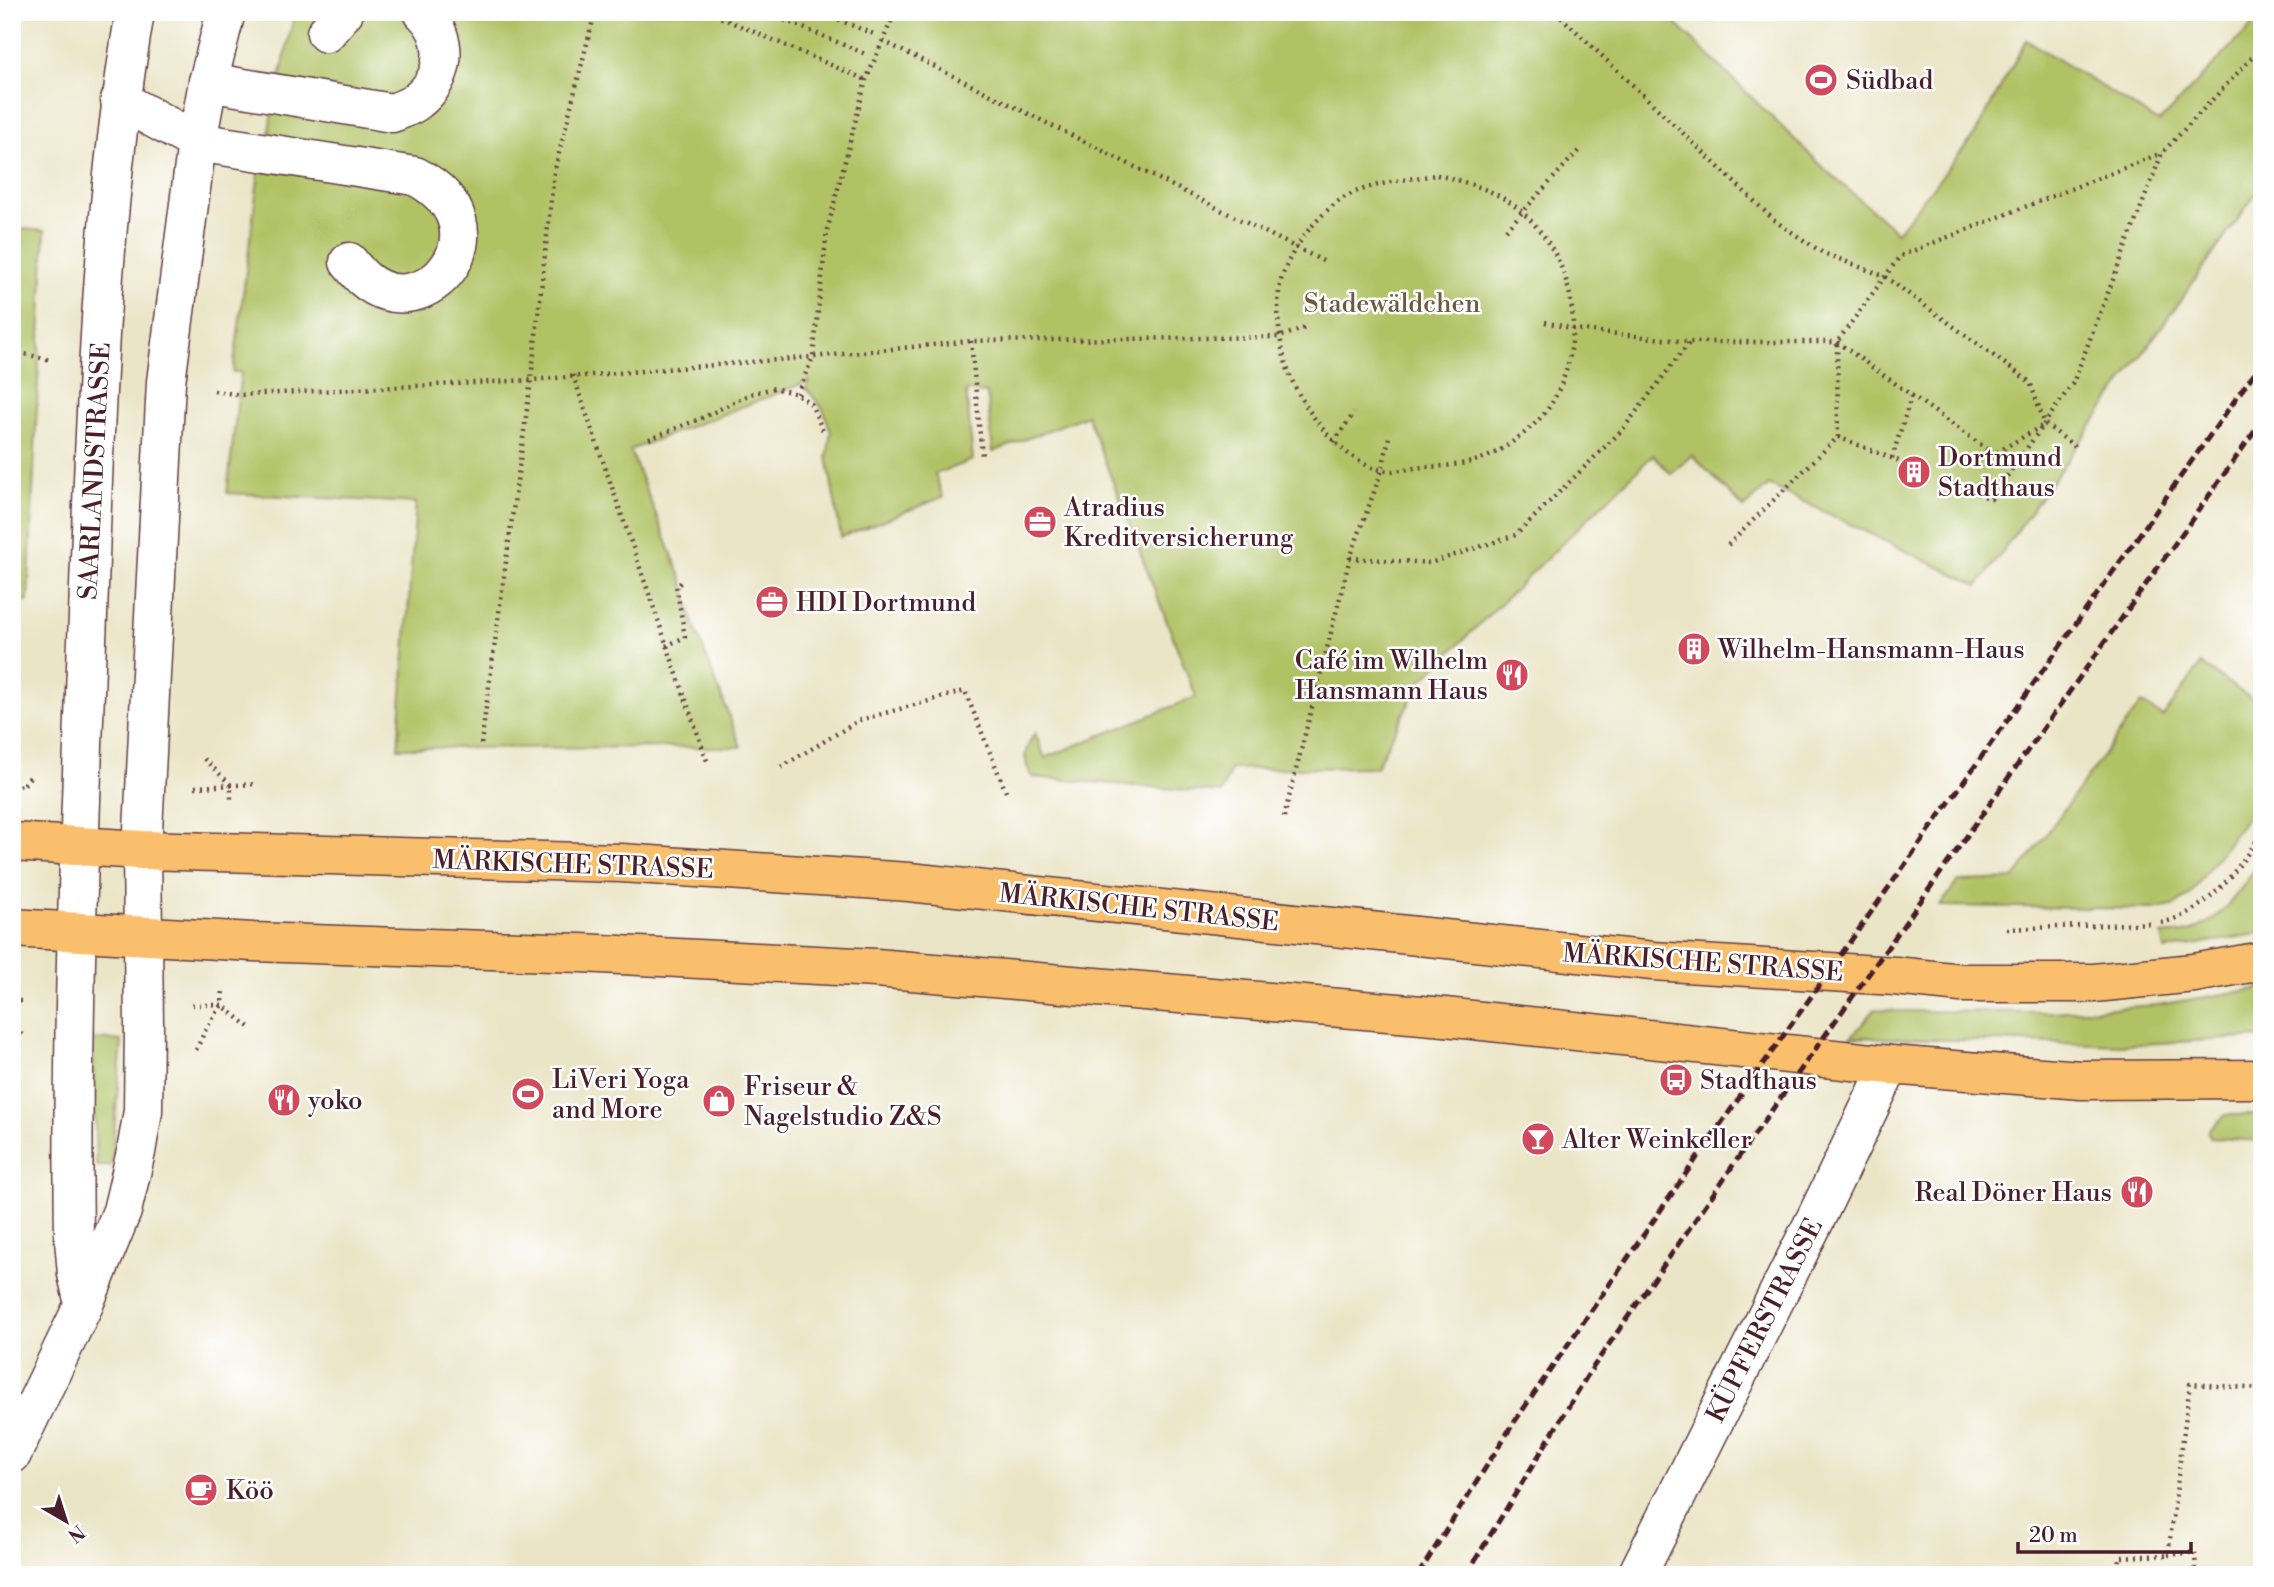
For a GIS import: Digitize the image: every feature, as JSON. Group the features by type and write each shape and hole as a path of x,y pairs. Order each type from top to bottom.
{"main road":[{"name":"MÄRKISCHE STRASSE","path":"12,842 142,850 621,863 909,882 1653,961 1895,976 1961,983 2094,983 2194,974 2262,961"},
{"path":"12,928 253,942 594,954 876,968 1446,1017 1890,1065 2081,1080 2262,1079"}],"street":[{"name":"SAARLANDSTRASSE","path":"85,1304 77,1274 74,1239 73,1143 76,931 97,368 120,100 135,12"},
{"path":"12,1454 85,1304 122,1211 143,1111 145,1026 142,850 166,382 197,142 208,82 226,12"},
{"path":"208,82 392,113 417,101 439,73 442,48 439,33 423,12"},
{"path":"120,100 197,142 415,176 436,188 455,212 460,236 457,251 442,278 432,285 412,292 388,290 364,279 349,262"},
{"name":"KÜPFERSTRASSE","path":"1637,1575 1890,1065"}],"path":[{"path":"481,744 531,380 554,173 594,12"},
{"path":"708,12 866,80"},
{"path":"765,12 869,55"},
{"path":"820,12 876,35"},
{"path":"876,12 892,19"},
{"path":"797,394 813,357 827,231 866,80 892,19 898,12"},
{"path":"1556,12 1775,221 1823,253 1884,276 2030,383 2045,424 2077,448"},
{"path":"883,41 1322,261"},
{"path":"1952,483 1992,499 2073,383 2162,153 2262,47"},
{"path":"1506,230 1579,150"},
{"path":"1728,545 1838,437 1837,342 1900,256 2162,153"},
{"path":"1437,175 1483,187 1522,212 1550,243 1569,286 1574,329 1567,366 1552,402 1523,435 1492,455 1456,466 1382,471 1364,463 1334,442 1307,410 1290,375 1279,337 1280,283 1296,247 1316,222 1345,197 1388,182 1437,175"},
{"path":"1545,322 1574,329 1689,342 1837,342 1994,454 2045,424"},
{"path":"222,392 241,395 531,380 971,341 1279,337 1308,327"},
{"path":"971,341 982,456"},
{"path":"1350,558 1430,563 1516,535 1623,429 1689,342"},
{"path":"573,375 707,761"},
{"path":"649,439 702,418 751,394 774,388 797,394 811,404 823,431"},
{"path":"1892,458 1911,397"},
{"path":"1334,442 1353,413"},
{"path":"1283,817 1350,558 1382,471 1390,433"},
{"path":"1838,437 1914,467"},
{"path":"666,646 685,637 676,585 683,582"},
{"path":"2253,588 2262,594"},
{"path":"781,766 860,720 965,691 1006,792"},
{"path":"12,788 24,784"},
{"path":"1994,930 2161,923 2171,920 2204,904 2229,880 2262,833"},
{"path":"2168,1555 2190,1384 2262,1389"},
{"path":"2118,1575 2119,1557 2195,1552 2196,1575"}],"green space":[{"name":"Stadewäldchen","path":"295,12 1664,12 1826,170 1897,232 1975,134 2026,40 2159,122 2262,15 2262,185 1978,586 1769,485 1744,508 1692,455 1671,474 1653,455 1420,682 1376,767 1231,769 1221,793 1032,777 1026,755 1035,733 1045,758 1196,697 1087,415 993,452 987,393 966,391 973,460 935,474 943,497 841,537 827,457 831,432 823,409 806,388 809,381 630,450 683,582 694,625 741,747 398,748 416,503 227,493 241,372 233,372 259,171 265,171 271,117"},
{"path":"12,228 45,231 28,601 12,600"},
{"path":"2201,664 2262,706 2262,796 2189,896 2175,905 2159,909 1940,906 1958,881 2014,879 2141,703 2163,717"},
{"path":"2262,859 2262,933 2165,950 2162,935 2197,929 2219,914"},
{"path":"2262,988 2262,1037 2125,1045 1851,1037 1875,1009 2052,1012 2157,1005"},
{"path":"93,1039 122,1041 111,1166 96,1166"},
{"path":"2226,1115 2262,1115 2262,1141 2211,1138 2208,1133 2210,1128"}],"railway":[{"path":"1418,1575 1513,1424 1705,1146 2262,362"},
{"path":"1466,1575 1589,1373 1745,1148 2262,421"}],"place":[{"name":"Südbad","path":"1821,80"},
{"name":"Dortmund Stadthaus","path":"1914,472"},
{"name":"Atradius Kreditversicherung","path":"1040,522"},
{"name":"HDI Dortmund","path":"772,602"},
{"name":"Wilhelm-Hansmann-Haus","path":"1694,649"},
{"name":"Café im Wilhelm Hansmann Haus","path":"1512,675"},
{"name":"Stadthaus","path":"1676,1080"},
{"name":"LiVeri Yoga and More","path":"528,1094"},
{"name":"yoko","path":"284,1100"},
{"name":"Friseur & Nagelstudio Z&S","path":"719,1101"},
{"name":"Alter Weinkeller","path":"1538,1139"},
{"name":"Real Döner Haus","path":"2137,1192"},
{"name":"Köö","path":"201,1490"}]}
